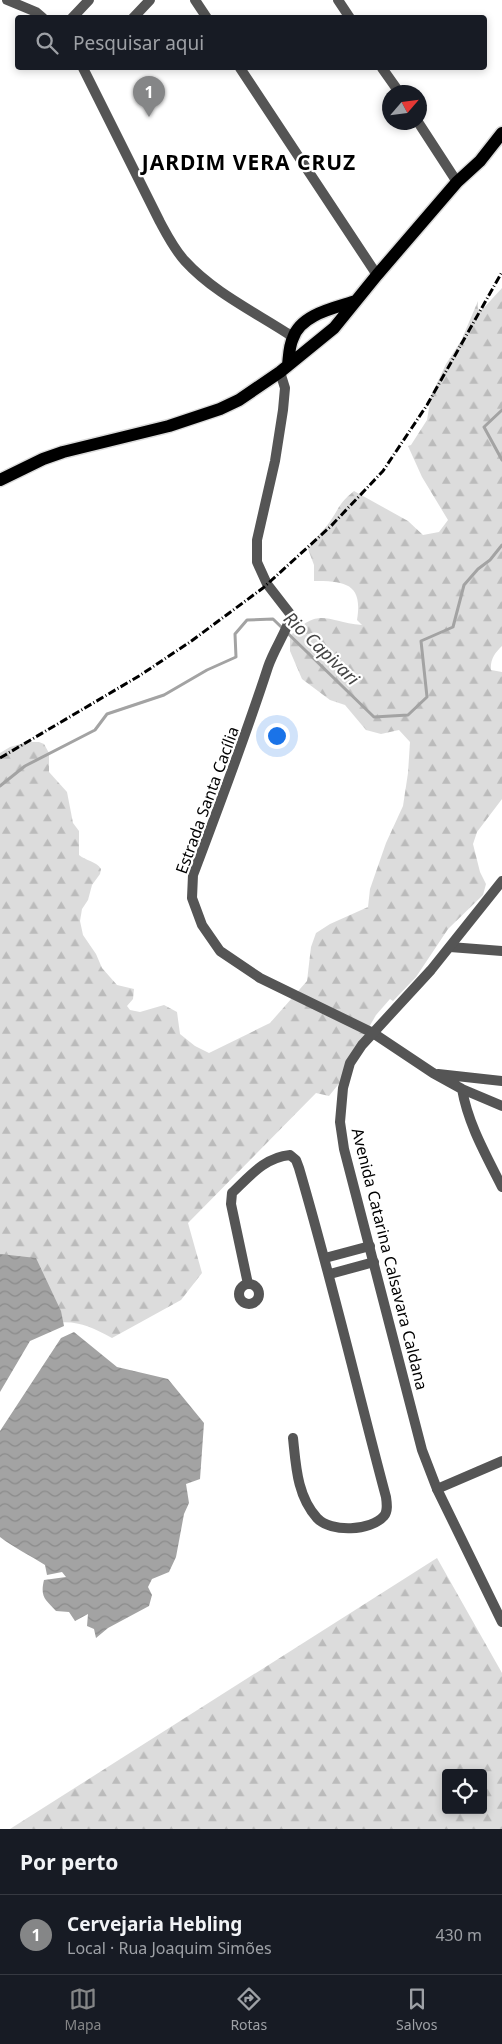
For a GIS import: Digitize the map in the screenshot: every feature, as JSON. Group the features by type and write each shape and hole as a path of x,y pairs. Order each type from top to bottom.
{"main road":[{"path":"480,162 502,133"},
{"path":"0,480 34,463 63,452 169,426 220,409 239,400 284,369 334,328 457,182 480,162 502,148"},
{"path":"284,369 293,336 304,322 324,312 356,301"},
{"path":"324,312 334,328"},
{"path":"293,336 302,344 312,347"}],"street":[{"path":"7,0 40,15"},
{"path":"75,15 89,0"},
{"path":"136,15 150,0"},
{"path":"195,0 204,15"},
{"path":"338,0 348,15"},
{"path":"85,70 172,244 185,260 215,287 293,336"},
{"path":"241,70 377,275"},
{"path":"383,70 394,85"},
{"path":"423,130 457,182"},
{"name":"Estrada Santa Cacília","path":"284,369 283,410 275,461 257,540 257,562 267,584 289,611 289,622 274,648 244,741 192,876 192,898 202,925 220,951 260,978 373,1033 433,1073 462,1089 502,1106"},
{"name":"Avenida Catarina Calsavara Caldana","path":"502,881 431,970 362,1045 350,1063 343,1088 340,1122 344,1149 422,1450 436,1489 502,1622"},
{"path":"450,947 502,951"},
{"path":"433,1073 502,1080"},
{"path":"462,1089 465,1107 474,1130 502,1187"},
{"path":"248,1284 230,1199 232,1193 264,1164 277,1156 290,1154 296,1160 330,1274 356,1386 386,1498 387,1508 385,1515 378,1521 342,1530 325,1524 317,1517 303,1494 296,1468 293,1438"},
{"path":"325,1258 370,1246"},
{"path":"330,1274 374,1262"},
{"path":"436,1489 502,1461"}],"green space":[{"path":"502,288 502,646 494,656 491,670 502,672 502,799 477,832 473,844 480,872 486,884 483,895 448,929 416,977 393,1001 390,999 376,1015 360,1043 350,1070 329,1096 316,1093 188,1223 202,1273 181,1300 112,1338 75,1323 50,1324 10,1258 0,1254 0,753 10,747 29,742 39,742 44,744 49,753 49,772 67,792 73,823 79,831 79,855 96,864 101,869 100,874 92,885 88,900 82,909 80,921 83,935 96,954 102,968 117,985 134,989 133,999 127,1006 130,1010 140,1012 164,1005 177,1012 180,1034 195,1046 209,1053 270,1023 307,981 311,947 316,933 330,924 368,907 370,889 386,843 403,806 408,773 410,742 399,730 381,734 366,730 345,705 330,700 302,679 290,651 290,636 300,627 309,621 324,618 362,625 357,620 357,599 350,587 335,582 314,581 314,565 308,549 342,503 354,491 408,521 423,535 439,532 448,520 422,477 408,446 411,445 427,420 431,396 446,364 461,341 478,301 480,312"},
{"path":"437,1558 502,1673 502,1829 10,1829"}],"water":[{"path":"0,1254 36,1258 61,1311 64,1326 30,1341 0,1392"},
{"path":"74,1332 117,1367 168,1379 204,1423 200,1479 186,1484 189,1503 184,1514 176,1557 169,1572 152,1579 148,1587 152,1595 149,1606 108,1628 96,1638 94,1629 87,1626 88,1614 75,1621 69,1612 56,1611 44,1597 44,1580 66,1577 62,1572 47,1575 45,1565 0,1537 0,1431 61,1338"}],"waterway":[{"name":"Rio Capivari","path":"502,410 484,427 502,460"},
{"name":"Rio Capivari","path":"0,786 25,766 95,730 107,714 164,695 207,670 236,657 235,634 247,620 273,619 374,717 408,715 427,697 421,641 453,627 464,585 478,569 490,560 502,545"}],"railway":[{"path":"0,758 139,676 190,642 263,588 331,526 383,471 427,405 502,272"}],"place":[{"name":"Cervejaria Hebling","path":"149,117"}],"district":[{"name":"JARDIM VERA CRUZ","path":"249,162"}]}
